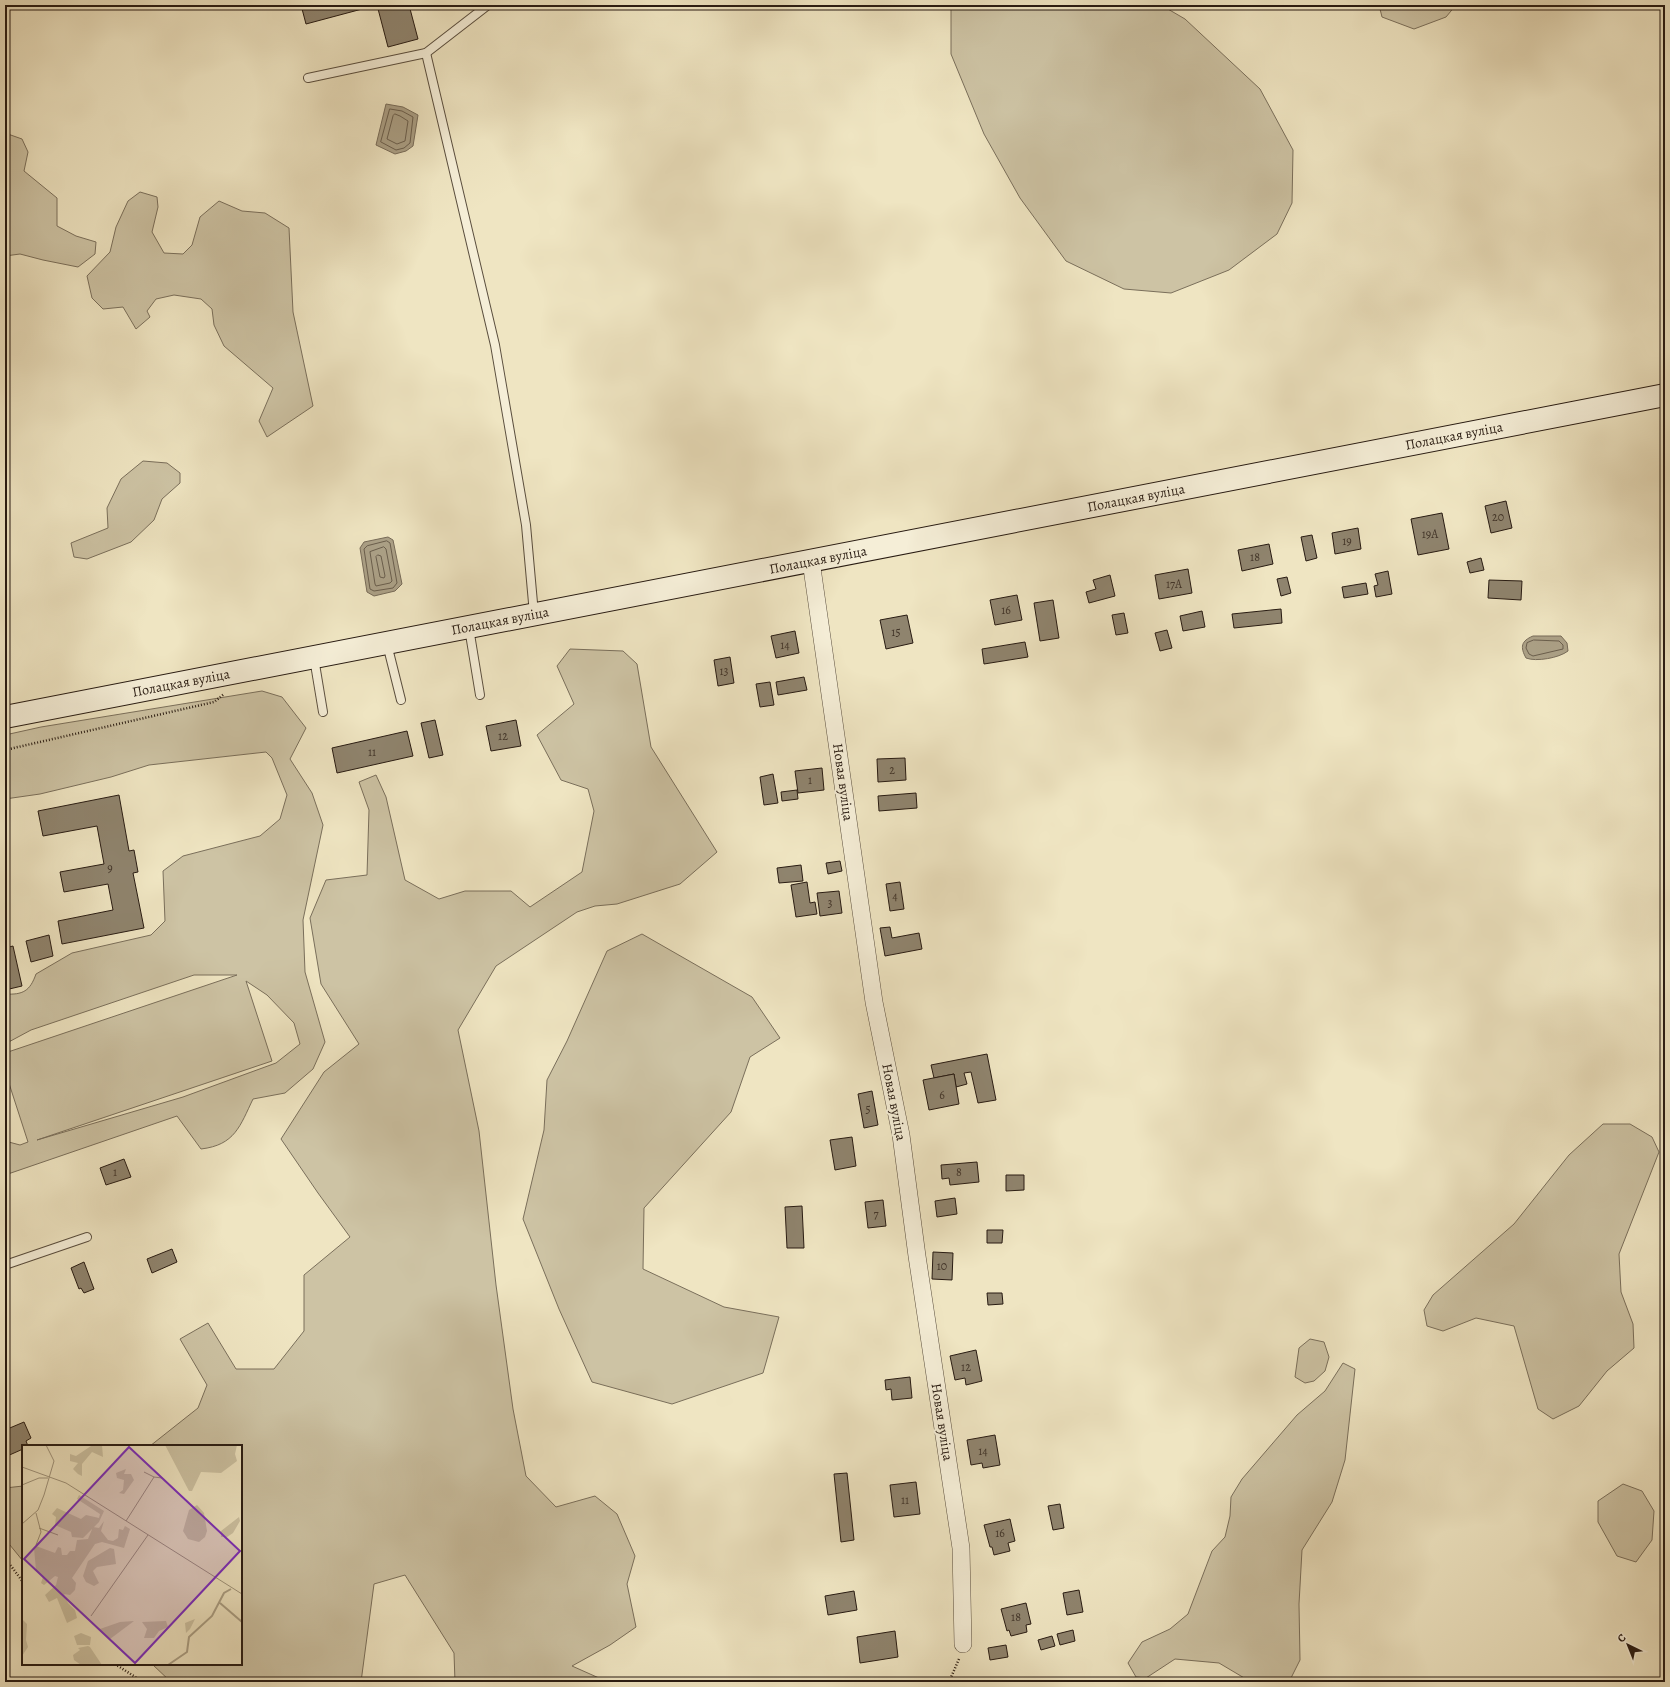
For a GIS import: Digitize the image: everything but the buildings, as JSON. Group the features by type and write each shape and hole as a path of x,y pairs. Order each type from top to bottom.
{"main road":[{"name":"Полацкая вуліца","path":"5,716 1665,395"}],"street":[{"name":"Новая вуліца","path":"811,561 873,994 901,1135 917,1256 961,1548 962,1644"}],"lane":[{"path":"308,78 426,53 488,5"},
{"path":"426,53 495,345 526,525 534,614"},
{"path":"469,627 480,695"},
{"path":"387,643 401,700"},
{"path":"314,657 323,712"},
{"path":"5,1265 87,1237"}],"path":[{"path":"5,750 214,702 226,693"},
{"path":"5,1558 22,1581"},
{"path":"949,1682 958,1663 962,1644"},
{"path":"117,1665 143,1682"}],"shaded area":[{"path":"951,5 1161,5 1185,19 1260,89 1293,150 1292,203 1277,234 1229,270 1171,293 1124,289 1066,261 1020,198 984,134 951,54"},
{"path":"1379,5 1456,5 1446,17 1414,29 1382,17"},
{"path":"5,133 22,139 28,152 24,171 57,198 57,226 76,236 96,242 95,254 78,267 20,254 5,256"},
{"path":"140,192 157,197 158,207 152,232 164,253 183,254 192,245 200,217 219,201 242,211 265,213 289,228 293,312 313,406 267,437 259,421 273,388 224,346 214,325 212,309 201,299 174,295 156,299 147,311 150,317 136,329 123,307 103,309 92,298 87,276 110,252 116,227 128,201"},
{"path":"143,461 167,463 180,473 180,483 162,499 154,520 131,542 87,559 74,557 71,543 108,528 107,508 121,479"},
{"path":"570,649 623,651 637,664 651,747 717,852 680,884 617,904 595,906 577,912 496,966 458,1030 479,1131 496,1285 513,1409 526,1476 556,1507 595,1496 617,1514 635,1556 627,1584 636,1627 610,1645 572,1666 608,1682 455,1682 454,1653 405,1575 374,1584 361,1682 171,1682 153,1665 242,1665 242,1445 151,1445 198,1408 207,1385 180,1339 208,1323 236,1369 274,1369 304,1331 304,1275 350,1237 281,1139 324,1072 359,1044 321,984 310,918 326,880 367,875 369,810 359,782 376,775 386,797 405,880 439,899 465,891 511,891 530,907 582,872 594,811 588,789 561,780 537,735 574,704 557,666"},
{"path":"262,691 282,697 306,728 290,759 312,793 323,825 303,920 305,972 325,1042 313,1069 285,1093 253,1099 240,1126 229,1139 222,1143 201,1149 177,1116 5,1175 5,1141 20,1145 28,1142 5,1071 5,1053 237,975 194,975 31,1030 5,1044 5,994 17,994 25,991 34,980 36,974 72,953 151,935 165,921 163,871 183,856 260,836 280,819 287,795 272,758 266,752 149,765 111,777 40,794 5,799 5,735 41,727","holes":["246,981 267,995 294,1023 300,1044 276,1063 183,1097 37,1140 272,1061"]},
{"path":"642,934 752,997 780,1038 750,1057 731,1112 644,1208 643,1269 724,1307 779,1317 763,1373 672,1404 592,1382 559,1309 523,1219 544,1130 547,1080 567,1041 607,951"},
{"path":"1603,1124 1630,1124 1652,1137 1659,1152 1619,1254 1621,1292 1633,1324 1634,1348 1607,1371 1579,1406 1553,1419 1538,1409 1514,1326 1476,1318 1443,1331 1427,1326 1424,1310 1433,1295 1514,1224 1569,1155"},
{"path":"1310,1339 1324,1342 1329,1357 1325,1371 1314,1381 1305,1383 1295,1377 1299,1348"},
{"path":"1343,1363 1355,1369 1345,1460 1332,1502 1302,1550 1299,1604 1300,1660 1289,1682 1251,1682 1219,1663 1175,1659 1146,1678 1136,1677 1128,1663 1142,1642 1170,1629 1188,1614 1212,1551 1225,1537 1230,1516 1231,1497 1242,1479 1297,1415 1325,1391"},
{"path":"1623,1484 1642,1491 1654,1511 1652,1540 1636,1562 1617,1556 1598,1522 1598,1501"},
{"path":"22,1486 22,1560 5,1539 5,1488"}],"water":[{"path":"386,104 403,107 418,115 413,146 406,151 395,154 376,145"},
{"path":"388,537 393,540 402,584 395,591 374,596 367,592 360,548 364,542"},
{"path":"1533,636 1561,636 1567,643 1568,651 1559,656 1547,659 1536,660 1526,658 1522,648 1524,642"}]}
